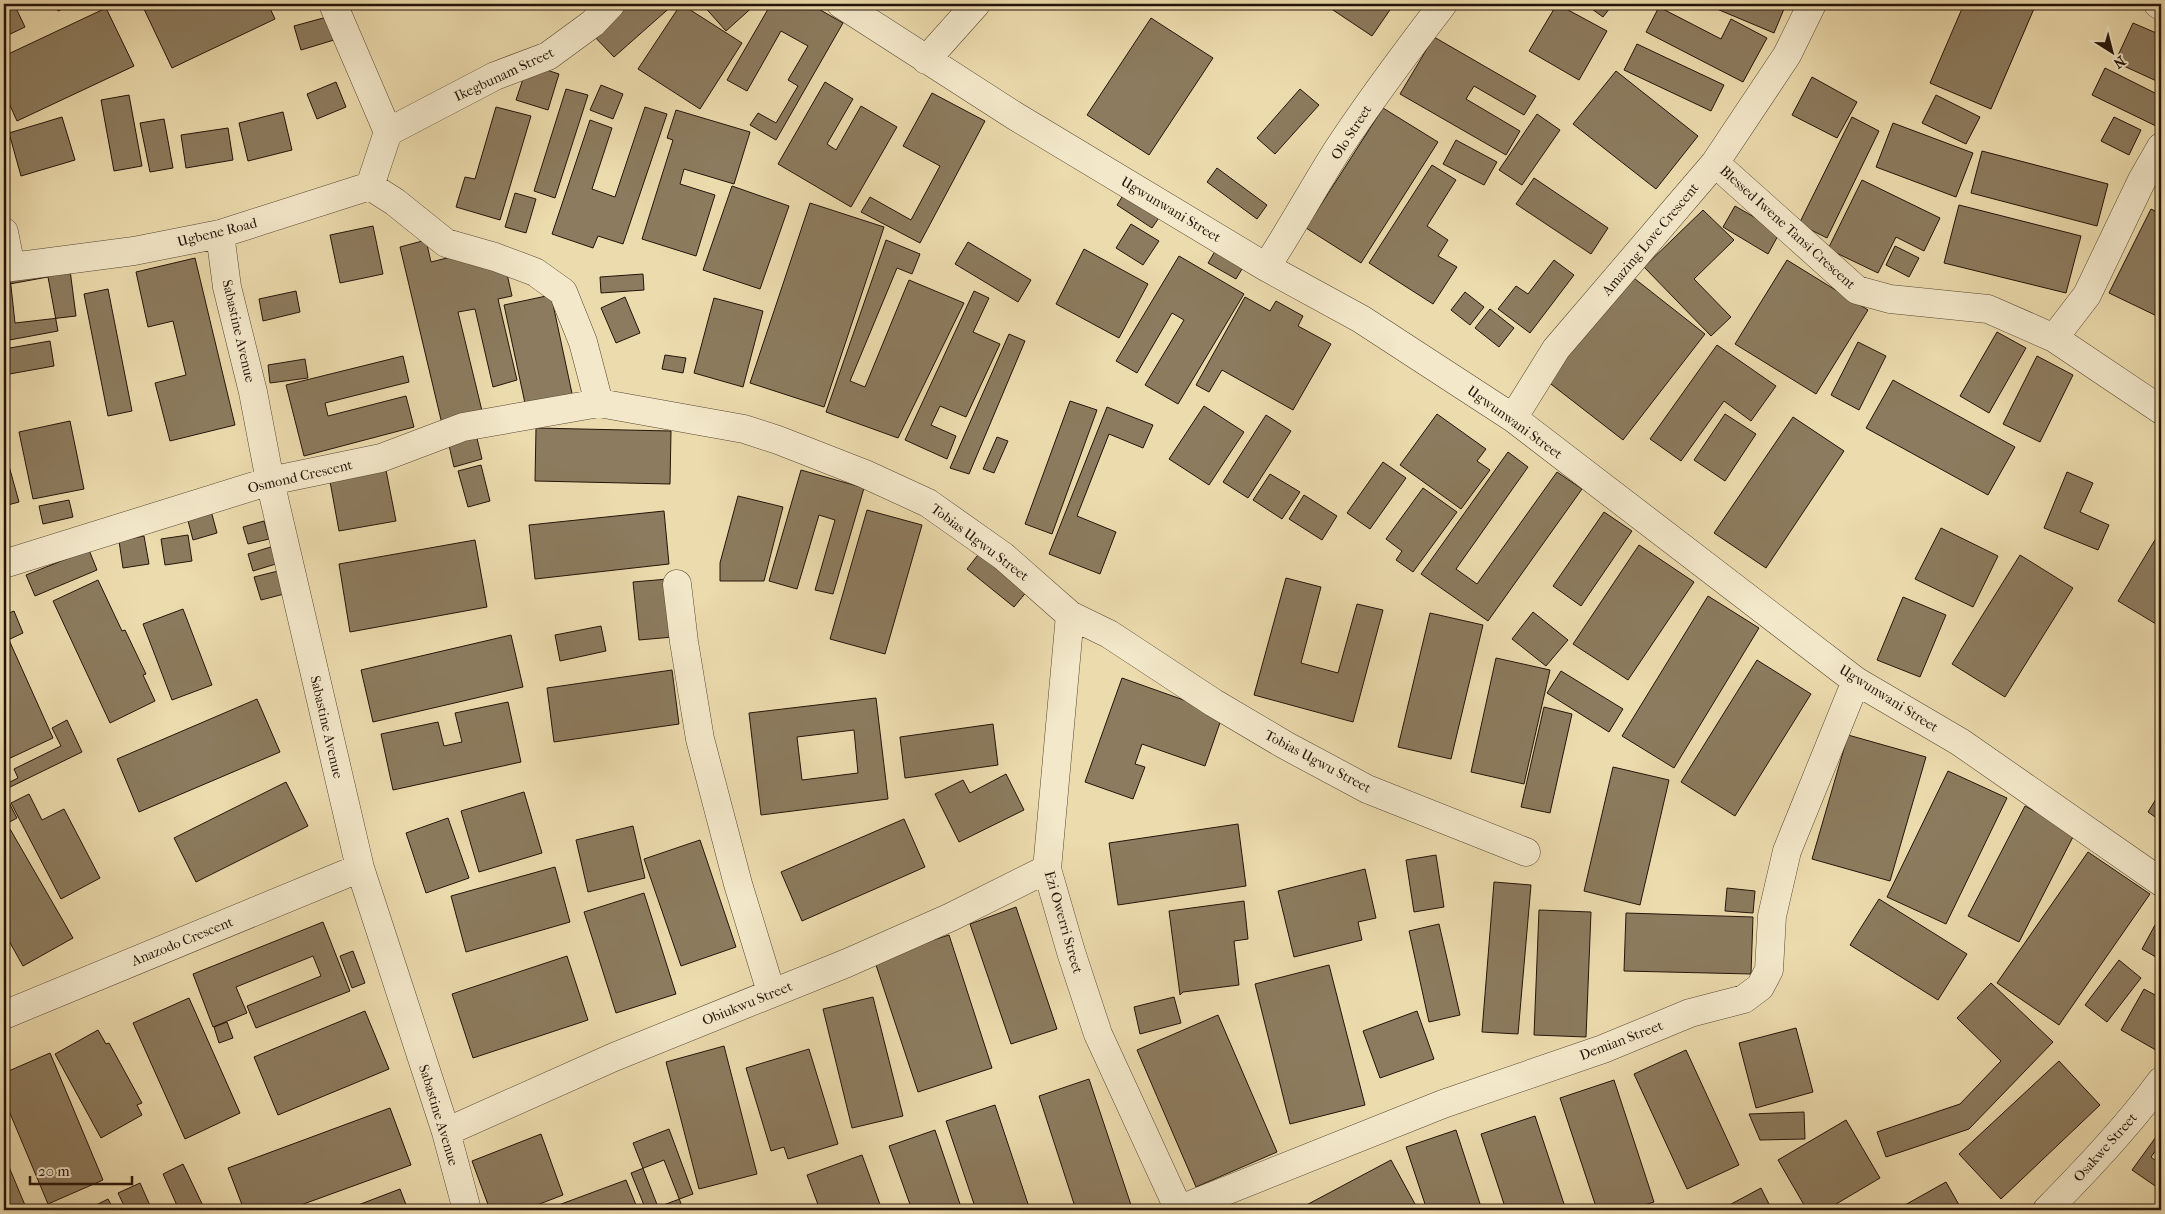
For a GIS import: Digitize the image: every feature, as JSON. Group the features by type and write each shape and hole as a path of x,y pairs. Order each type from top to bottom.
{"street":[{"path":"333,4 388,132 370,186 395,202 446,243 496,257 535,272 563,292 583,342 599,403"},
{"name":"Ikegbunam Street","path":"388,132 494,76 548,56 593,23 611,4"},
{"name":"Ugwunwani Street","path":"841,4 926,60 1266,266 1361,318 1513,418 1856,681 1960,742 2161,882"},
{"path":"926,60 976,4"},
{"name":"Olo Street","path":"1266,266 1295,224 1337,151 1443,4"},
{"name":"Amazing Love Crescent","path":"1513,418 1556,348 1715,163 1787,55 1812,4"},
{"path":"2054,338 2087,295 2142,180 2161,147"},
{"name":"Blessed Iwene Tansi Crescent","path":"1715,163 1857,290 1890,299 1988,309 2054,338 2161,410"},
{"name":"Ugbene Road","path":"7,267 134,251 220,234 370,186"},
{"path":"4,232 7,267"},
{"name":"Sabastine Avenue","path":"220,234 227,287 360,868 446,1132 467,1210"},
{"name":"Osmond Crescent","path":"4,564 270,481 381,458 463,427 599,403"},
{"name":"Tobias Ugwu Street","path":"599,403 744,429 778,440 865,474 919,498 1003,556 1070,614 1109,634 1214,703 1285,745 1367,789 1526,852"},
{"path":"677,584 684,642 700,739 738,884 771,992"},
{"name":"Ezi Owerri Street","path":"1070,614 1047,869 1071,952 1098,1034 1179,1210"},
{"name":"Demian Street","path":"1179,1210 1443,1104 1603,1049 1690,1012 1744,999 1760,987 1769,970 1772,916 1786,851 1856,681"},
{"name":"Anazodo Crescent","path":"4,1014 360,868"},
{"name":"Obiukwu Street","path":"446,1132 614,1057 771,992 847,963 951,917 1047,869"},
{"name":"Osakwe Street","path":"2047,1210 2145,1102 2161,1080"}],"building":[{"path":"55,4 74,4 58,11"},
{"path":"150,4 268,4 275,19 172,68 143,7"},
{"path":"621,4 674,4 614,57 590,32"},
{"path":"681,4 742,43 700,109 638,69"},
{"path":"702,4 756,4 726,31"},
{"path":"771,4 810,4 843,23 776,140 750,125 758,113 776,123 798,86 788,80 808,46 781,31 747,91 727,80"},
{"path":"1324,4 1394,4 1372,36"},
{"path":"1557,4 1607,31 1579,80 1529,51"},
{"path":"1585,4 1613,4 1603,17"},
{"path":"1705,4 1786,4 1774,33"},
{"path":"1964,4 2036,4 1991,109 1930,83"},
{"path":"15,6 25,27 4,37 4,12"},
{"path":"1659,7 1721,39 1731,19 1767,38 1743,82 1646,32"},
{"path":"106,8 134,66 17,121 4,92 4,56"},
{"path":"327,17 334,40 301,50 294,26"},
{"path":"1151,18 1213,58 1149,155 1087,115"},
{"path":"2133,23 2161,35 2161,83 2115,62"},
{"path":"1434,37 1536,96 1524,115 1474,86 1466,99 1520,131 1506,155 1400,94"},
{"path":"1637,44 1724,85 1711,111 1624,70"},
{"path":"528,64 559,74 548,110 516,100"},
{"path":"2105,68 2161,96 2161,115 2156,126 2092,95"},
{"path":"1616,71 1698,136 1656,189 1573,124"},
{"path":"1812,77 1857,102 1837,138 1792,115"},
{"path":"336,82 346,107 317,119 307,94"},
{"path":"825,82 853,99 827,144 836,150 861,106 897,127 851,207 778,164"},
{"path":"601,85 623,94 613,119 590,110"},
{"path":"566,89 588,95 555,198 534,191"},
{"path":"1300,89 1319,105 1275,154 1257,138"},
{"path":"932,93 985,121 920,243 861,212 870,197 911,220 940,166 903,146"},
{"path":"129,95 142,166 114,171 101,100"},
{"path":"1936,95 1980,117 1966,144 1922,123"},
{"path":"496,107 531,116 500,220 456,207 465,177 475,179"},
{"path":"645,107 667,114 623,244 598,236 593,248 552,234 590,120 612,128 592,189 615,197"},
{"path":"1383,108 1438,142 1361,263 1306,228"},
{"path":"676,110 750,132 734,184 684,169 680,184 715,195 696,256 642,239 673,140 667,138"},
{"path":"283,112 292,150 248,161 239,123"},
{"path":"1537,114 1560,130 1522,185 1499,170"},
{"path":"62,117 75,160 21,176 9,133"},
{"path":"1852,117 1879,131 1827,238 1799,224"},
{"path":"2114,117 2141,130 2129,155 2101,141"},
{"path":"164,119 173,168 150,172 140,123"},
{"path":"1893,123 1973,153 1956,197 1876,167"},
{"path":"228,128 233,160 186,168 181,135"},
{"path":"1456,140 1497,162 1484,185 1443,164"},
{"path":"1982,151 2108,184 2097,226 1971,193"},
{"path":"1432,165 1456,180 1427,226 1448,240 1438,256 1457,267 1433,304 1369,263"},
{"path":"1217,168 1267,205 1257,219 1207,182"},
{"path":"1534,178 1608,228 1591,254 1516,204"},
{"path":"1862,180 1940,218 1924,251 1896,237 1878,273 1828,249"},
{"path":"732,186 789,206 760,289 703,270"},
{"path":"1129,186 1165,209 1152,228 1117,205"},
{"path":"515,193 536,199 526,233 505,227"},
{"path":"810,203 884,227 824,407 750,383"},
{"path":"1959,205 2081,236 2066,293 1944,263"},
{"path":"1735,206 1780,232 1768,254 1723,227"},
{"path":"2151,209 2161,214 2161,318 2109,293"},
{"path":"1703,210 1734,240 1694,279 1731,317 1711,336 1644,267"},
{"path":"1131,224 1159,241 1143,265 1116,248"},
{"path":"373,226 383,274 340,283 330,235"},
{"path":"426,240 431,262 463,254 505,265 512,296 498,299 517,380 493,387 475,309 458,312 483,415 442,424 400,247"},
{"path":"886,240 920,254 912,274 897,268 850,381 865,387 909,280 964,303 898,438 826,412"},
{"path":"968,242 1031,280 1018,302 955,264"},
{"path":"1895,246 1919,258 1909,277 1886,265"},
{"path":"1217,248 1245,264 1236,279 1208,263"},
{"path":"1084,249 1148,284 1119,338 1056,304"},
{"path":"1179,256 1244,294 1178,404 1145,385 1184,320 1172,313 1137,373 1116,361"},
{"path":"195,258 235,425 170,441 155,383 186,375 173,321 148,327 136,272"},
{"path":"1554,260 1574,275 1530,333 1498,309 1516,286 1528,294"},
{"path":"1787,260 1868,310 1816,394 1735,344"},
{"path":"70,270 76,316 15,323 10,277"},
{"path":"643,274 644,290 601,293 600,277"},
{"path":"1630,275 1705,334 1623,440 1547,381"},
{"path":"48,277 58,331 4,341 4,285"},
{"path":"108,289 132,411 108,416 84,294"},
{"path":"296,291 300,312 263,321 259,299"},
{"path":"974,291 989,298 973,332 1000,344 966,417 940,406 931,425 956,436 947,459 905,440"},
{"path":"1465,292 1484,307 1470,325 1451,310"},
{"path":"551,295 573,398 526,408 504,305"},
{"path":"625,297 640,333 616,343 601,308"},
{"path":"1245,297 1270,311 1276,301 1303,316 1298,326 1331,344 1293,410 1222,370 1209,392 1196,385"},
{"path":"714,298 763,311 743,387 694,373"},
{"path":"1490,309 1514,328 1499,347 1475,328"},
{"path":"1997,332 2026,348 1989,413 1960,396"},
{"path":"1009,334 1025,341 969,474 950,468"},
{"path":"50,341 54,366 4,375 4,349"},
{"path":"1858,342 1886,356 1859,410 1831,395"},
{"path":"1717,345 1776,386 1751,421 1724,401 1681,461 1650,439"},
{"path":"665,355 686,358 683,373 662,369"},
{"path":"403,356 409,382 325,403 328,416 406,396 414,427 304,456 286,385"},
{"path":"2037,356 2073,375 2040,442 2003,424"},
{"path":"305,359 308,378 270,383 268,365"},
{"path":"1893,380 2015,447 1988,495 1866,428"},
{"path":"1070,401 1097,410 1052,534 1025,524"},
{"path":"1204,406 1244,432 1209,485 1169,459"},
{"path":"1107,407 1153,425 1143,448 1109,434 1077,516 1116,532 1100,574 1049,554"},
{"path":"1437,414 1486,449 1477,461 1490,470 1461,509 1400,465"},
{"path":"1725,414 1756,434 1725,481 1694,460"},
{"path":"1266,415 1291,431 1248,498 1223,482"},
{"path":"1793,417 1844,451 1766,568 1714,533"},
{"path":"70,421 84,489 33,499 19,432"},
{"path":"4,428 9,447 4,448"},
{"path":"536,428 671,431 670,484 535,481"},
{"path":"475,430 482,459 454,467 447,437"},
{"path":"997,437 1008,441 994,473 983,469"},
{"path":"4,448 19,502 4,506"},
{"path":"1508,452 1528,467 1456,569 1477,584 1557,472 1582,489 1488,621 1421,574"},
{"path":"1383,462 1406,478 1370,529 1347,513"},
{"path":"385,465 396,521 339,531 329,476"},
{"path":"481,465 490,501 468,507 458,471"},
{"path":"801,470 864,488 833,594 815,590 835,520 819,515 797,589 769,581"},
{"path":"2067,472 2093,483 2080,512 2109,525 2098,550 2044,528"},
{"path":"1270,474 1300,492 1282,519 1253,500"},
{"path":"1423,488 1457,512 1413,572 1396,560 1402,551 1386,539"},
{"path":"1304,495 1337,516 1322,540 1289,519"},
{"path":"738,496 783,507 764,581 720,581 720,563"},
{"path":"69,500 73,517 43,524 39,506"},
{"path":"210,507 217,533 193,540 186,513"},
{"path":"867,510 922,525 885,654 830,639"},
{"path":"664,511 669,564 535,579 529,525"},
{"path":"1604,512 1632,531 1581,606 1553,586"},
{"path":"264,521 269,539 248,544 243,527"},
{"path":"1941,528 1998,556 1973,607 1915,579"},
{"path":"2161,530 2161,627 2118,601"},
{"path":"188,535 192,561 165,565 161,539"},
{"path":"144,536 149,564 123,568 119,541"},
{"path":"475,540 487,607 350,632 339,564"},
{"path":"1639,545 1694,582 1628,680 1573,644"},
{"path":"274,546 279,563 253,571 248,554"},
{"path":"89,550 97,570 35,596 26,575"},
{"path":"981,551 1028,590 1014,607 967,569"},
{"path":"2020,555 2073,588 2005,697 1952,664"},
{"path":"282,570 288,593 261,600 254,577"},
{"path":"1286,578 1321,587 1301,663 1338,673 1357,604 1383,610 1353,722 1254,695"},
{"path":"668,579 673,637 639,640 633,582"},
{"path":"98,580 122,631 125,630 146,674 143,675 155,701 110,723 53,601"},
{"path":"1708,596 1759,628 1674,768 1622,736"},
{"path":"1903,597 1946,615 1920,677 1877,660"},
{"path":"183,609 212,685 172,700 143,624"},
{"path":"14,611 23,633 10,639 4,625 4,615"},
{"path":"1533,612 1568,640 1546,666 1512,639"},
{"path":"1430,613 1483,625 1451,759 1398,747"},
{"path":"601,626 606,651 560,661 555,635"},
{"path":"4,629 53,738 4,761"},
{"path":"511,635 523,687 373,722 361,670"},
{"path":"1496,658 1550,670 1524,784 1471,772"},
{"path":"1757,660 1811,694 1735,816 1681,782"},
{"path":"672,670 679,724 554,742 547,688"},
{"path":"1561,671 1623,709 1609,732 1547,693"},
{"path":"1122,678 1223,714 1205,766 1142,744 1135,764 1145,767 1133,799 1085,782"},
{"path":"876,698 888,799 761,815 749,713","holes":["854,730 858,773 802,780 797,737"]},
{"path":"257,699 280,752 139,812 117,759"},
{"path":"508,702 521,762 393,790 381,734 438,722 444,746 462,742 455,713"},
{"path":"1544,707 1572,714 1550,813 1521,807"},
{"path":"67,720 82,752 4,790 4,785 18,778 14,769 61,746 52,728"},
{"path":"993,724 998,765 905,778 900,737"},
{"path":"1848,735 1926,757 1890,881 1812,859"},
{"path":"1613,767 1669,780 1640,905 1584,891"},
{"path":"1948,771 2007,798 1946,924 1887,897"},
{"path":"1006,774 1024,810 959,842 935,794 963,780 970,793"},
{"path":"286,782 308,826 196,882 174,838"},
{"path":"2161,791 2161,821 2148,812"},
{"path":"524,792 542,853 479,872 461,811"},
{"path":"29,794 42,820 64,809 100,878 61,899 11,803"},
{"path":"4,796 17,818 4,825"},
{"path":"2025,806 2075,833 2019,942 1968,916"},
{"path":"448,818 469,878 426,893 406,833"},
{"path":"904,819 925,867 802,921 781,872"},
{"path":"1238,824 1246,886 1118,905 1109,843"},
{"path":"633,826 645,878 588,892 576,840"},
{"path":"10,829 73,938 23,966 4,932 4,833"},
{"path":"700,840 736,947 681,966 644,859"},
{"path":"2088,852 2150,894 2059,1025 1997,983"},
{"path":"1436,855 1444,907 1414,912 1406,860"},
{"path":"555,867 570,922 466,952 451,896"},
{"path":"1365,869 1376,918 1358,922 1362,940 1294,957 1278,891"},
{"path":"1494,882 1531,885 1518,1034 1482,1032"},
{"path":"1727,888 1755,891 1753,913 1725,911"},
{"path":"644,893 676,994 616,1013 584,912"},
{"path":"1879,899 1967,954 1938,1000 1850,945"},
{"path":"1244,901 1248,939 1234,941 1239,985 1183,992 1180,995 1169,911"},
{"path":"1016,907 1057,1029 1011,1044 970,924"},
{"path":"1539,910 1591,912 1586,1037 1534,1035"},
{"path":"1626,913 1753,917 1751,974 1624,971"},
{"path":"2161,914 2161,960 2142,949"},
{"path":"323,922 350,991 256,1028 247,1006 321,976 313,956 236,987 247,1013 213,1027 193,974"},
{"path":"1439,924 1460,1015 1429,1022 1409,931"},
{"path":"949,935 992,1068 918,1092 874,959"},
{"path":"353,951 365,983 352,988 340,956"},
{"path":"567,956 588,1020 473,1058 452,994"},
{"path":"2119,960 2141,978 2107,1022 2085,1005"},
{"path":"1329,965 1365,1105 1290,1124 1255,984"},
{"path":"1991,983 2053,1042 1969,1129 1886,1157 1877,1132 1960,1104 2001,1061 1957,1018"},
{"path":"2161,984 2161,1053 2121,1030 2144,989 2155,995"},
{"path":"873,997 903,1116 852,1128 823,1009"},
{"path":"1174,997 1181,1023 1140,1034 1134,1007"},
{"path":"189,998 240,1113 185,1139 133,1023"},
{"path":"365,1011 389,1069 278,1115 254,1057"},
{"path":"1417,1011 1434,1059 1380,1078 1363,1031"},
{"path":"1218,1015 1277,1152 1196,1187 1137,1050"},
{"path":"227,1022 233,1038 219,1043 214,1027"},
{"path":"1796,1028 1813,1092 1756,1108 1739,1043"},
{"path":"98,1030 106,1044 109,1043 142,1103 137,1105 142,1115 101,1138 55,1054"},
{"path":"724,1046 757,1174 699,1189 666,1062"},
{"path":"809,1049 838,1144 788,1159 784,1147 771,1151 746,1068"},
{"path":"1686,1050 1739,1165 1687,1189 1634,1074"},
{"path":"50,1053 103,1180 48,1204 4,1099 4,1073"},
{"path":"2059,1061 2100,1105 2001,1199 1959,1154"},
{"path":"1089,1079 1132,1208 1125,1210 1076,1210 1039,1096"},
{"path":"1614,1080 1654,1202 1628,1210 1597,1210 1560,1098"},
{"path":"995,1105 1030,1210 976,1210 946,1121"},
{"path":"390,1108 411,1165 287,1210 244,1210 228,1168"},
{"path":"1804,1112 1805,1139 1760,1140 1749,1114"},
{"path":"1535,1116 1566,1210 1506,1210 1481,1134"},
{"path":"1846,1120 1880,1178 1826,1210 1807,1210 1778,1160"},
{"path":"669,1129 693,1194 658,1207 633,1143"},
{"path":"935,1130 962,1210 912,1210 889,1146"},
{"path":"1456,1130 1482,1210 1427,1210 1406,1147"},
{"path":"2161,1130 2161,1190 2132,1170"},
{"path":"541,1134 563,1195 524,1210 490,1210 472,1161"},
{"path":"2161,1143 2161,1165 2151,1157"},
{"path":"4,1155 27,1210 4,1210"},
{"path":"862,1155 882,1210 820,1210 807,1175"},
{"path":"664,1160 682,1206 670,1210 646,1210 631,1173"},
{"path":"1391,1160 1415,1204 1404,1210 1297,1210"},
{"path":"183,1164 205,1210 179,1210 163,1174"},
{"path":"626,1180 638,1210 545,1210"},
{"path":"1946,1182 1962,1210 1896,1210"},
{"path":"140,1183 152,1210 126,1210 118,1193"},
{"path":"1761,1188 1772,1210 1720,1210"},
{"path":"400,1189 408,1210 345,1210"},
{"path":"108,1199 114,1210 86,1210"}]}
